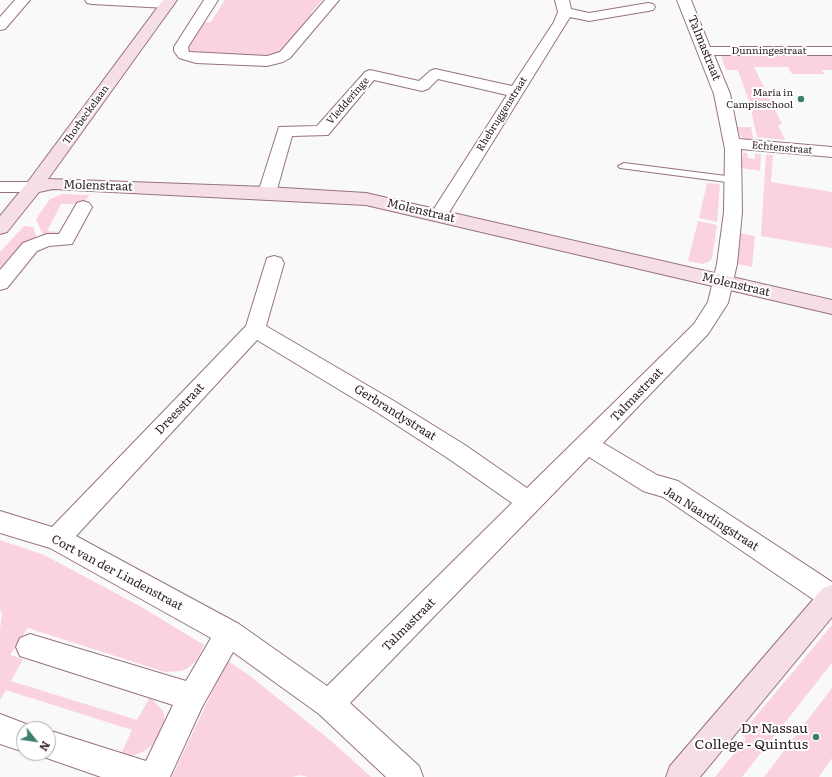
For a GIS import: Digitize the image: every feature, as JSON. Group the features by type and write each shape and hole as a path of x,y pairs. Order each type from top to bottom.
{"street":[{"path":"0,26 23,0"},
{"path":"92,0 169,2"},
{"path":"211,0 181,47 181,51 184,55 196,58 267,61 285,55 332,0"},
{"name":"Talmastraat","path":"329,704 588,445 701,329 718,303 724,282 734,212 732,143 722,94 706,51 684,0"},
{"name":"Thorbeckelaan","path":"0,228 33,187 169,2"},
{"name":"Rhebruggenstraat","path":"439,215 516,92 564,6 589,17 648,6"},
{"name":"Dunningestraat","path":"706,51 832,51"},
{"name":"Vledderinge","path":"267,193 285,131 322,131 370,75 422,86 435,74 516,92"},
{"name":"Echtenstraat","path":"732,143 832,152"},
{"name":"Molenstraat","path":"0,187 33,187 53,184 351,197 383,202 832,308"},
{"path":"0,283 30,247 47,240 65,240 83,207"},
{"name":"Dreesstraat","path":"57,539 255,329 274,263"},
{"name":"Gerbrandystraat","path":"255,329 458,452 530,503"},
{"name":"Jan Naardingstraat","path":"588,445 651,484 669,488 832,597"},
{"name":"Cort van der Lindenstraat","path":"0,522 57,539 229,633 329,704 408,777"},
{"path":"681,777 832,597"},
{"path":"154,777 192,697 229,633"},
{"path":"30,647 192,697"},
{"path":"0,729 16,734"},
{"path":"56,748 147,777"}],"lane":[{"path":"624,166 734,180"}],"shaded area":[{"path":"225,0 322,0 311,13 315,15 275,58 185,52 201,23 211,22"},
{"path":"832,54 832,70 822,70 824,74 792,74 788,67 754,67 782,124 778,125 785,140 757,137 749,101 738,70 726,70 721,57 725,55"},
{"path":"737,127 751,127 754,142 741,137"},
{"path":"743,153 747,153 748,158 755,159 755,154 761,154 760,171 742,168"},
{"path":"766,155 773,155 771,182 832,192 832,248 761,236"},
{"path":"707,183 720,184 717,222 699,218"},
{"path":"62,194 89,195 84,204 61,204 47,231 62,232 60,235 43,235 36,219 50,199"},
{"path":"698,221 717,225 712,258 710,261 703,264 688,261"},
{"path":"24,226 33,227 37,239 0,273 0,252"},
{"path":"740,233 755,236 752,267 738,264"},
{"path":"0,540 44,555 138,605 204,645 196,661 189,667 182,671 165,672 28,628 10,655 23,659 11,681 137,720 150,697 163,711 165,721 163,732 155,743 143,752 131,756 120,756 132,730 6,690 0,700 0,630 2,613 0,610"},
{"path":"832,625 832,663 742,777 715,777 746,739 741,734"},
{"path":"227,660 250,676 330,740 371,777 308,777 301,775 292,777 172,777"},
{"name":"Dr Nassau College - Quintus","path":"832,688 832,758 819,777 764,777"}],"place":[{"name":"Maria in Campisschool","path":"801,99"},
{"name":"Dr Nassau College - Quintus","path":"816,737"}]}
